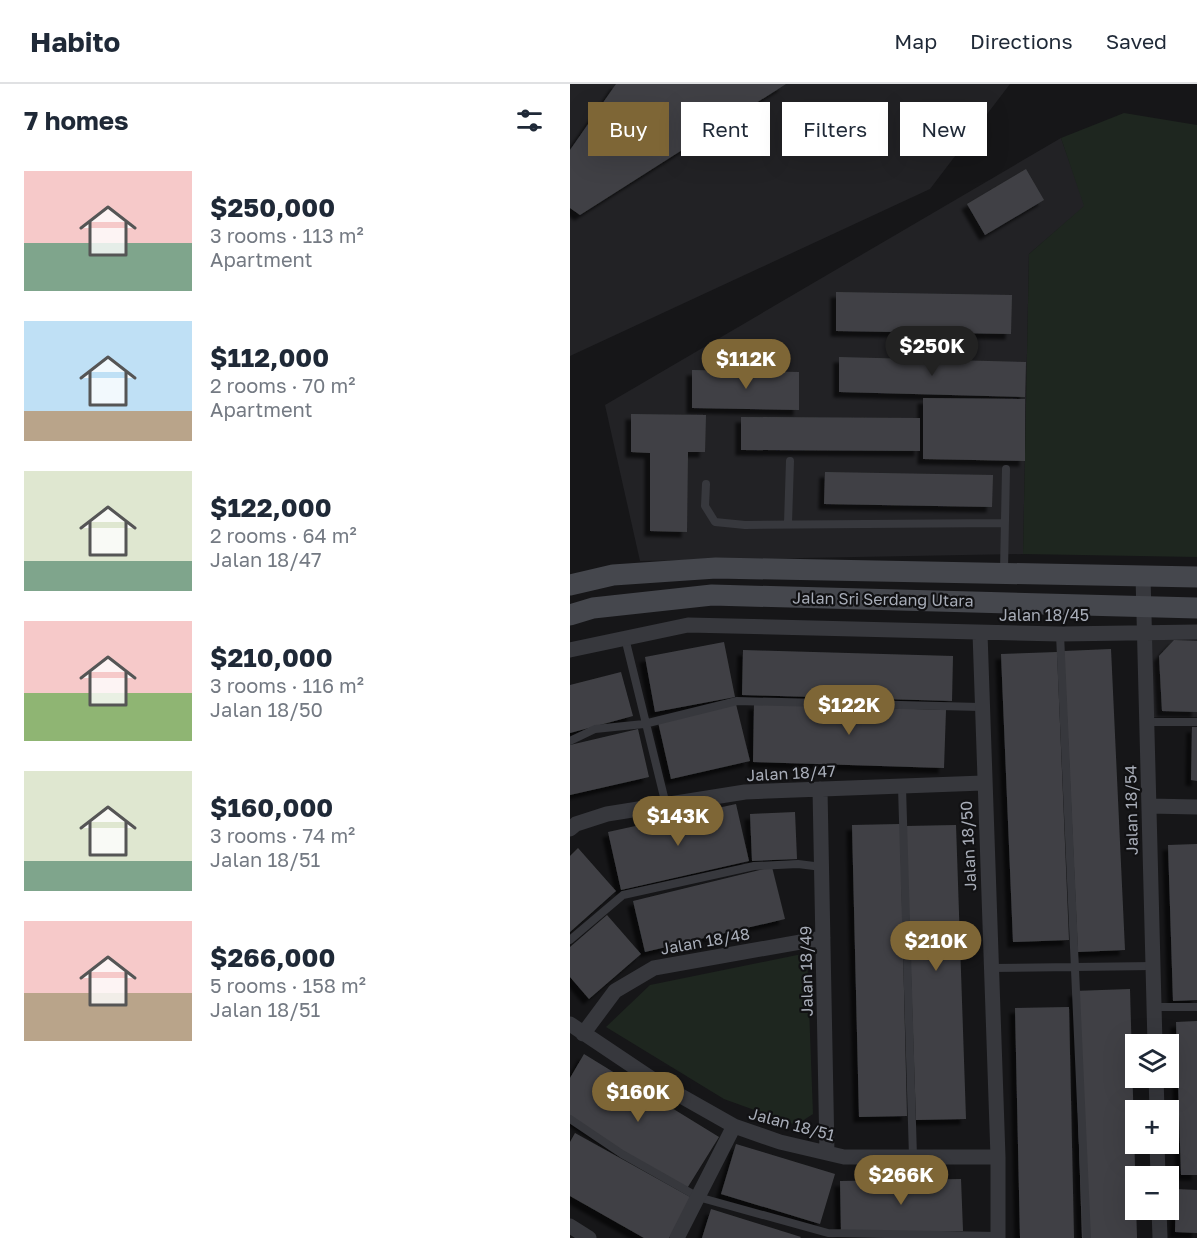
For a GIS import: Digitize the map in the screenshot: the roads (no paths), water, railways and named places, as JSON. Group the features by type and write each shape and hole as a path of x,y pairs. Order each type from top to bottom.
{"street":[{"name":"Jalan Sri Serdang Utara","path":"570,585 613,575 716,568 1197,577"},
{"name":"Jalan 18/54","path":"1143,576 1155,1034"},
{"name":"Jalan Sri Serdang Utara","path":"570,615 593,608 712,595 1197,608"},
{"name":"Jalan 18/45","path":"570,650 688,625 980,633 1197,632"},
{"name":"Jalan 18/50","path":"980,633 980,706 998,1156 998,1237"},
{"name":"Jalan 18/47","path":"570,829 576,824 607,814 745,792 983,783"},
{"name":"Jalan 18/49","path":"820,789 827,1153"},
{"path":"1149,806 1197,807"},
{"name":"Jalan 18/48","path":"583,1034 615,991 654,968 823,938"},
{"name":"Jalan 18/51","path":"570,1024 658,1083 734,1126 780,1142 844,1157 998,1156"},
{"path":"677,1238 734,1126"},
{"path":"1159,1220 1160,1238"},
{"path":"570,1226 590,1238"}],"lane":[{"path":"788,523 790,461"},
{"path":"1004,573 1006,469"},
{"path":"706,484 705,506 716,522 746,525 1005,523"},
{"path":"1060,634 1087,1238"},
{"path":"625,638 666,805"},
{"path":"570,741 595,729 646,723 737,701 980,706"},
{"path":"1147,722 1197,722"},
{"path":"902,787 914,1157"},
{"path":"570,939 623,896 754,866 798,864 822,867"},
{"path":"992,968 1153,966"},
{"path":"1154,1007 1197,1006"},
{"path":"570,1119 622,1154 698,1197 828,1233 998,1237"}]}
